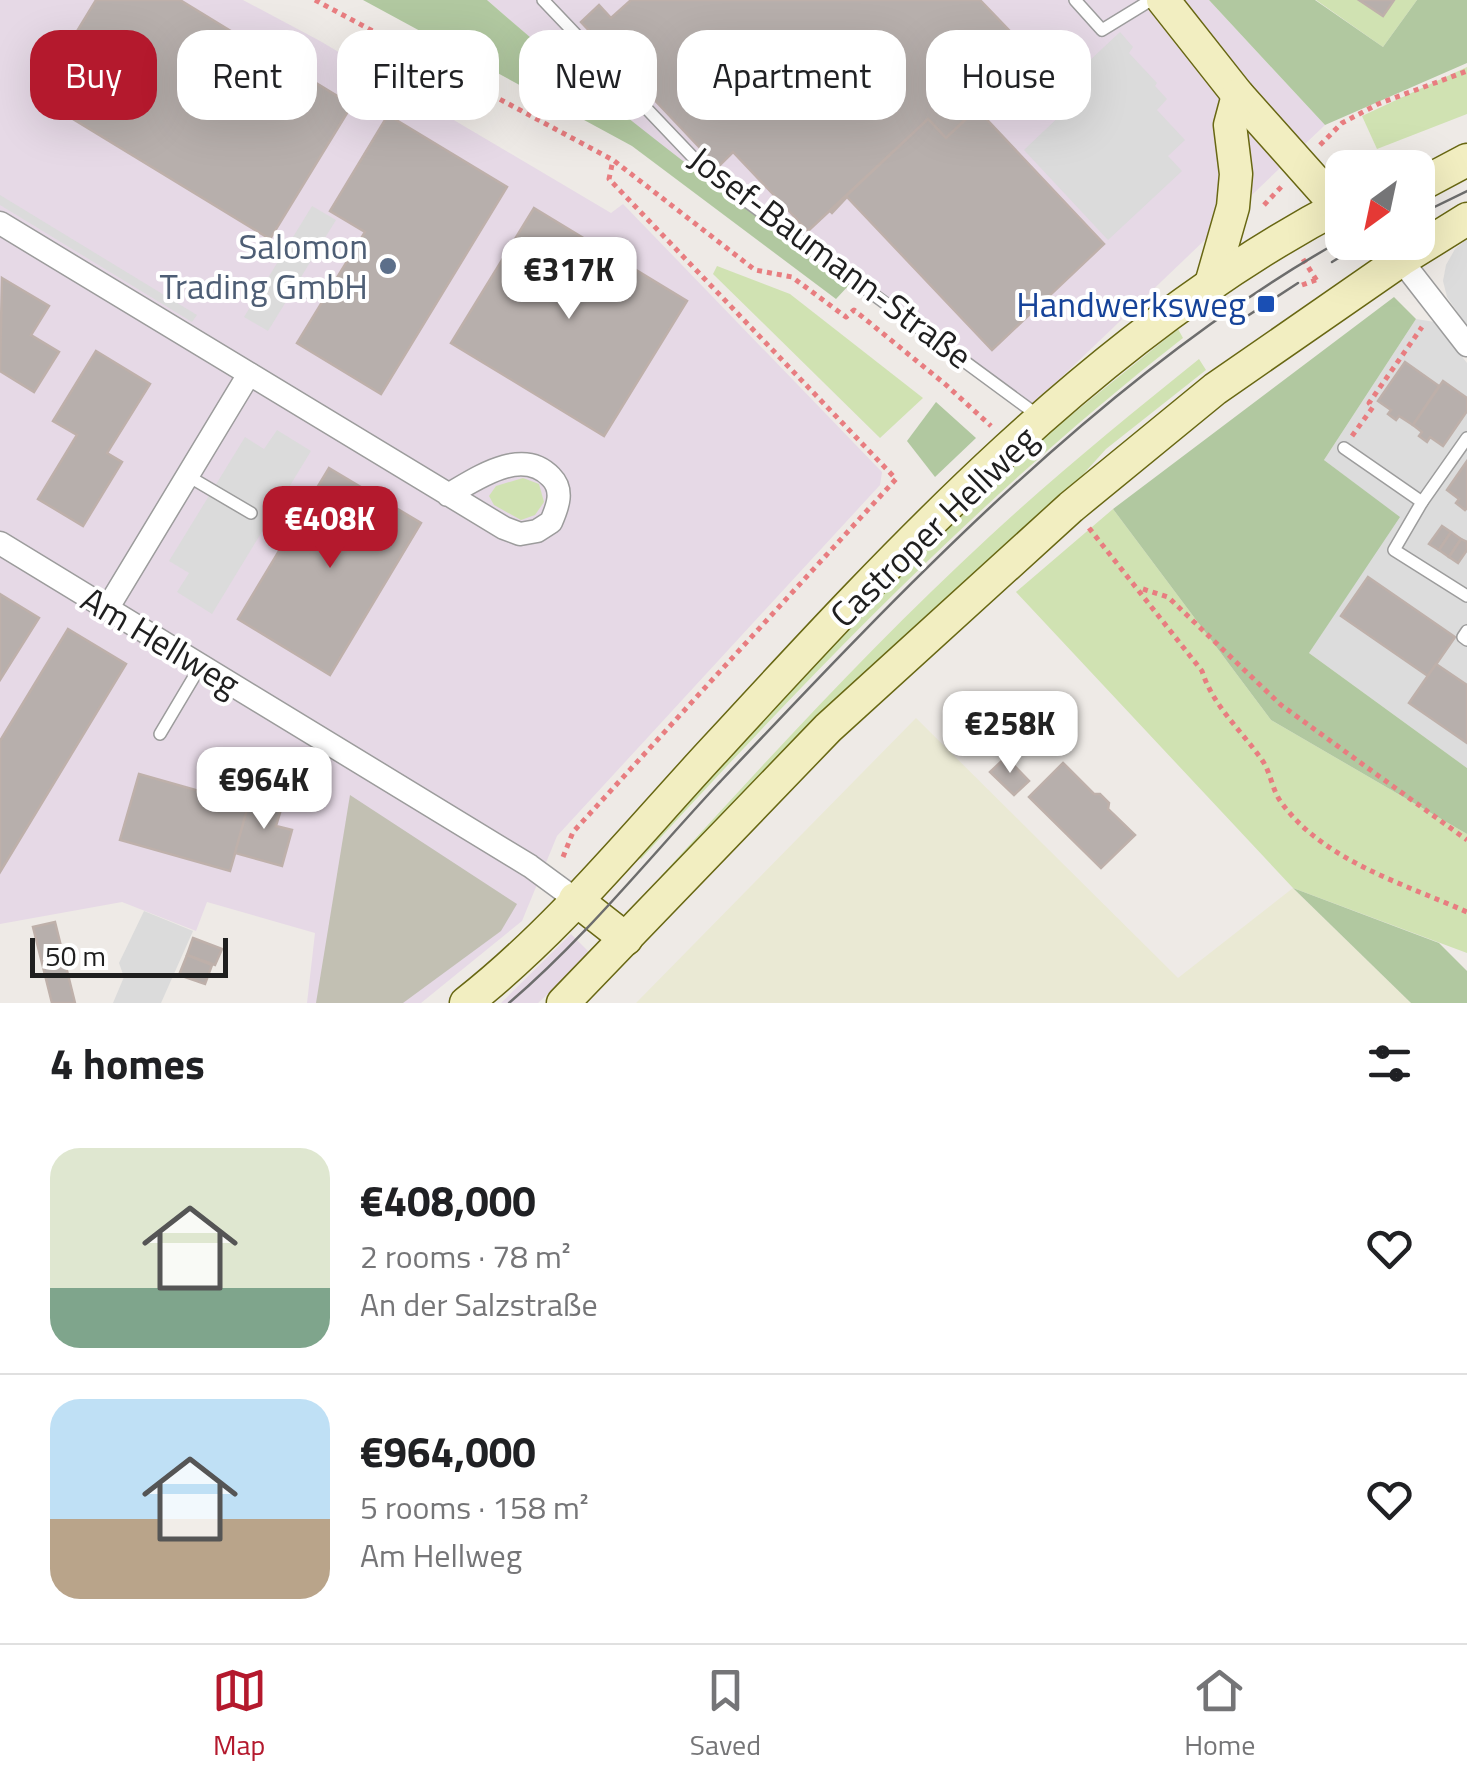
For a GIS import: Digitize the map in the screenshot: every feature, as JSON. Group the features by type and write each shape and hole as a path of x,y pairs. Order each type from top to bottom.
{"main road":[{"path":"1164,0 1238,96 1325,192"},
{"path":"1211,284 1234,207 1236,174 1230,125 1238,96"},
{"path":"1435,160 1467,146"},
{"path":"1435,177 1467,160"},
{"name":"Castroper Hellweg","path":"466,1003 503,974 575,899 876,574 1011,447 1148,330 1211,284 1325,216"},
{"name":"Castroper Hellweg","path":"1435,232 1467,219"},
{"name":"Castroper Hellweg","path":"563,1003 828,728 1071,507 1325,293 1376,260"},
{"path":"575,899 626,939"}],"street":[{"path":"0,223 448,495"},
{"path":"1403,260 1467,344"},
{"path":"107,609 250,374"},
{"name":"Am Hellweg","path":"0,543 530,866 575,899"}],"lane":[{"name":"Josef-Baumann-Straße","path":"543,0 707,172 1044,420"},
{"path":"1075,0 1102,30 1150,0"},
{"path":"1467,438 1394,550 1467,596"},
{"path":"1344,448 1422,502"},
{"path":"188,476 250,512"},
{"path":"1467,631 1462,637 1467,640"},
{"path":"160,734 200,665"}],"path":[{"path":"316,0 613,160 756,270 792,277 846,317 854,310 946,384 1011,447"},
{"path":"1264,205 1342,122 1378,104 1467,71"},
{"path":"563,857 573,832 896,478 609,180 613,160"},
{"path":"1288,235 1325,293"},
{"path":"1302,285 1325,293"},
{"path":"1344,448 1372,407 1369,402 1428,319 1425,291"},
{"path":"1071,507 1140,588 1202,670 1208,691 1266,764 1278,800 1292,815 1331,848 1467,912"},
{"path":"1140,588 1168,598 1281,705 1467,840"}],"shaded area":[{"path":"0,0 243,0 299,30 177,30 177,120 317,120 317,39 320,41 337,51 337,120 454,120 611,213 623,204 882,472 880,485 557,836 522,921 421,1003 307,1003 315,933 207,902 196,931 122,902 0,924"},
{"path":"487,0 1209,0 1325,125 1024,413 629,120 657,120 657,30 521,30"},
{"path":"1120,32 1133,47 1129,53 1167,99 1157,110 1185,140 1168,156 1182,171 1108,240 1024,150 1056,120 1091,120 1091,59"},
{"path":"0,195 197,315 192,322 0,205"},
{"path":"312,206 336,220 268,331 244,317"},
{"path":"1467,239 1467,326 1447,297 1443,281 1455,249"},
{"path":"1416,319 1435,322 1467,363 1467,768 1309,653 1399,517 1324,460"},
{"path":"277,430 311,451 212,614 177,592 189,573 169,561 245,437 264,449"},
{"path":"350,795 517,904 501,931 403,1003 316,1003"},
{"path":"144,911 193,931 161,1003 113,1003 124,977 119,963"},
{"path":"571,934 589,952 564,979 538,1003 501,1003"}],"green space":[{"path":"363,0 487,0 522,30 519,30 519,85 499,74 499,30 418,30"},
{"path":"1209,0 1315,0 1383,47 1417,0 1467,0 1467,63 1325,125"},
{"path":"1316,0 1417,0 1383,47"},
{"path":"1467,67 1467,114 1377,149 1362,116"},
{"path":"584,120 631,120 850,284 836,299 632,146"},
{"path":"717,266 790,294 923,398 880,438 713,274"},
{"path":"1394,297 1416,319 1324,460 1400,517 1309,653 1467,768 1467,834 1271,720 1113,509"},
{"path":"1178,329 1183,338 969,522 835,653 641,859 635,853 910,561 1044,437"},
{"path":"1199,359 1206,370 1106,449 1060,500 667,882 661,876 822,703 947,577 1067,468"},
{"path":"936,402 976,438 935,477 907,441"},
{"path":"523,478 539,484 544,502 535,515 521,520 494,505 489,496 496,486"},
{"path":"1113,509 1271,720 1467,834 1467,953 1293,888 1016,592"},
{"path":"916,718 1178,978 1293,888 1411,1003 636,1003"},
{"path":"1293,888 1439,943 1467,971 1467,1003 1411,1003"}],"building":[{"path":"96,0 180,0 229,30 177,30 177,120 317,120 317,84 337,96 337,120 343,120 270,239 75,120 157,120 157,30 78,30"},
{"path":"631,0 980,0 1009,30 926,30 927,120 808,231 733,152 718,167 657,102 657,30 589,30 581,22 599,5 611,18"},
{"path":"1359,0 1394,0 1383,16"},
{"path":"385,120 396,120 507,187 381,394 297,343 365,232 330,211"},
{"path":"927,120 946,138 965,120 987,120 1104,244 992,350 847,197 830,211"},
{"path":"929,120 965,120 946,138"},
{"path":"534,208 687,301 604,436 451,343"},
{"path":"2,278 49,306 31,335 59,352 34,392 0,371"},
{"path":"96,351 150,384 107,453 122,462 83,526 38,499 77,435 53,421"},
{"path":"1405,362 1439,386 1413,425 1399,416 1396,420 1388,414 1391,410 1378,401"},
{"path":"1443,381 1467,398 1467,411 1443,446 1430,437 1427,442 1413,425"},
{"path":"1467,461 1467,508 1465,510 1447,490"},
{"path":"329,468 421,523 330,675 238,619"},
{"path":"1442,526 1451,532 1439,550 1429,544"},
{"path":"1451,532 1461,539 1449,557 1439,550"},
{"path":"1461,539 1467,542 1467,550 1458,563 1449,557"},
{"path":"1368,577 1455,637 1428,676 1341,616"},
{"path":"0,594 39,618 0,680"},
{"path":"68,629 126,664 0,872 0,741"},
{"path":"1436,664 1467,685 1467,743 1409,703"},
{"path":"1006,757 1029,781 1014,795 990,772"},
{"path":"1063,763 1094,794 1100,794 1109,803 1108,809 1135,835 1101,868 1029,797"},
{"path":"139,774 249,805 230,871 120,840"},
{"path":"251,795 283,803 276,826 292,830 282,866 235,853"},
{"path":"55,922 75,1003 52,1003 33,927"},
{"path":"193,938 222,949 215,965 187,955"},
{"path":"187,955 212,965 205,984 179,975"}],"tram line":[{"path":"1435,207 1467,191"},
{"path":"509,1003 591,924 860,636 1011,488 1171,353 1255,293 1325,250"},
{"path":"1235,324 1298,283"}],"place":[{"name":"Salomon Trading GmbH","path":"388,266"},
{"name":"Handwerksweg","path":"1266,304"}]}
